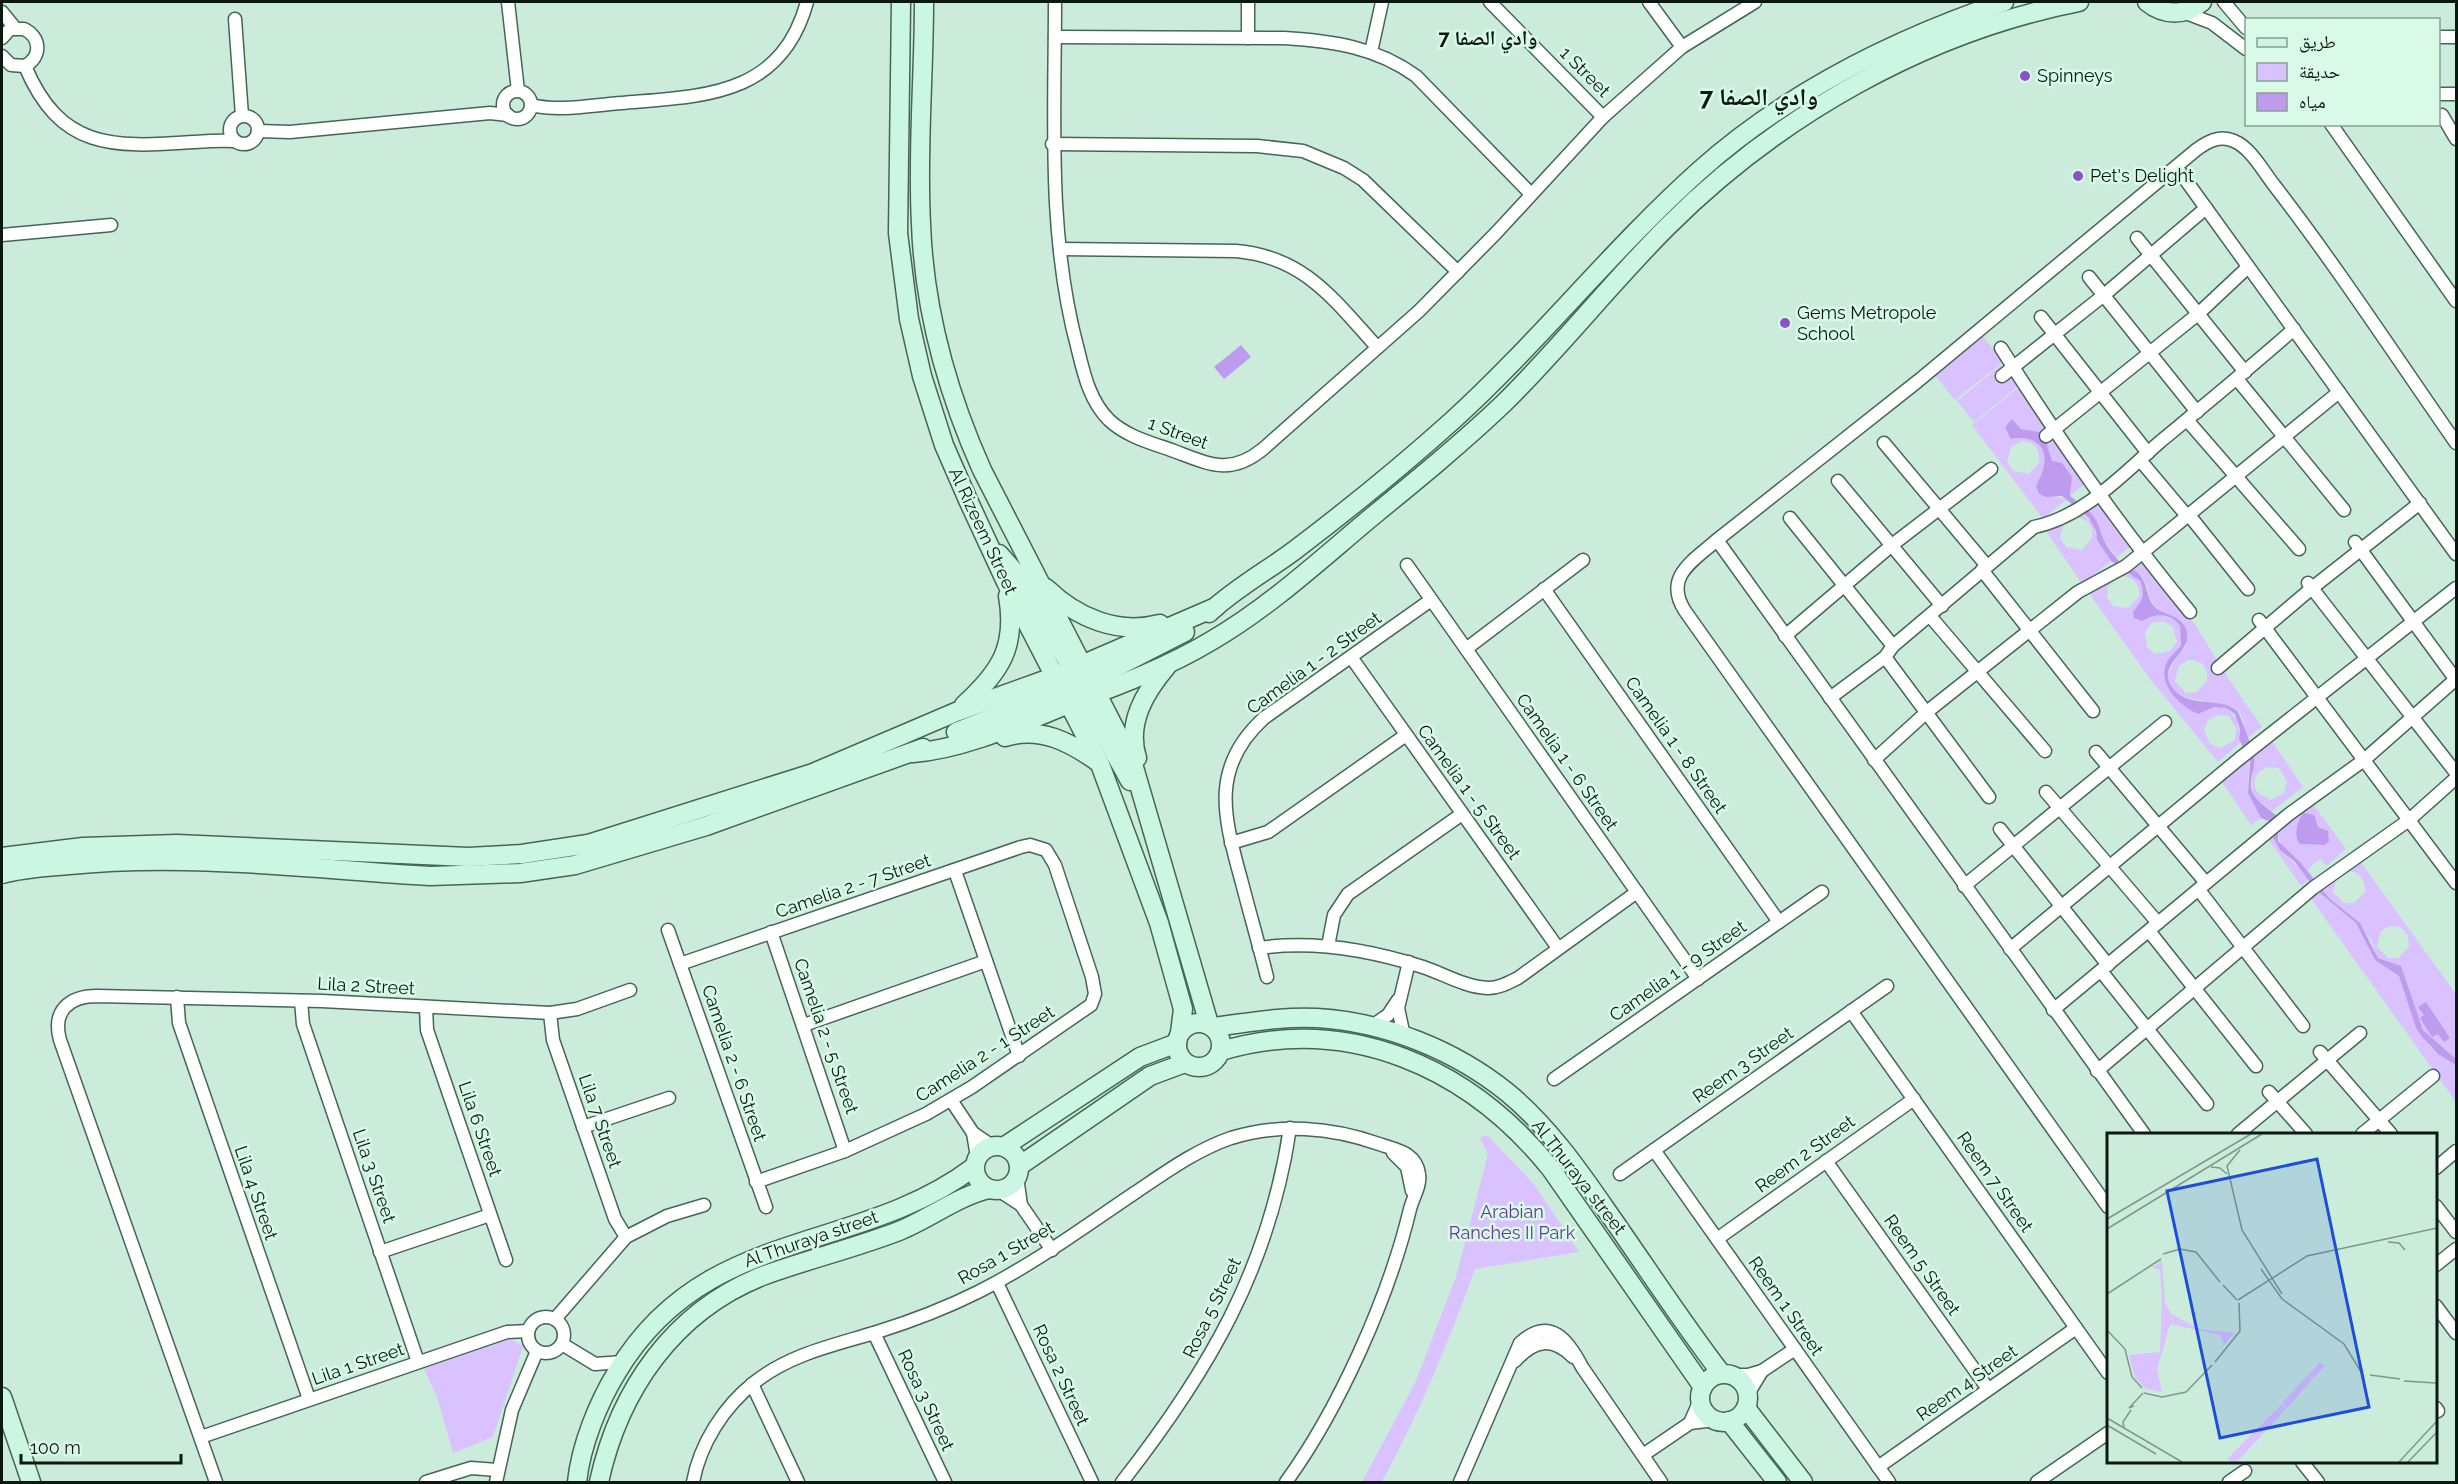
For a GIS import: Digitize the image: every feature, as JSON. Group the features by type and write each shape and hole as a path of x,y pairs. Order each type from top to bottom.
{"street":[{"path":"508,2 518,91"},
{"path":"531,105 559,108 697,96 723,91 748,80 780,55 795,32 807,2"},
{"name":"Al Rizeem Street","path":"901,2 898,223 906,300 915,348 934,415 958,478 988,545 1006,582 1078,684"},
{"name":"Al Rizeem Street","path":"924,2 921,225 933,322 948,381 968,438 1037,580 1078,684 1100,764 1160,923 1184,1016 1179,1038"},
{"name":"1 Street","path":"1055,2 1052,144 1060,249 1070,320 1088,387 1096,404 1124,431 1208,463 1231,466 1253,457 1458,272 1604,117 1682,47 1755,2"},
{"path":"1248,2 1248,38"},
{"path":"1371,51 1382,2"},
{"name":"1 Street","path":"1490,2 1604,117"},
{"path":"1649,2 1682,47"},
{"path":"5,866 106,861 164,861 430,876 520,873 575,865 706,826 914,753 939,740 1078,684 1184,632 1356,502 1452,420 1514,362 1676,192 1750,129 1830,80 1905,40 2004,2"},
{"path":"5,866 83,847 146,844 441,857 548,851 599,841 793,780 956,712 1170,663 1235,626 1284,591 1449,453 1505,401 1672,222 1717,181 1780,132 1852,88 1926,51 1997,23 2079,2"},
{"path":"2147,2 2163,11 2182,12 2212,23 2245,48"},
{"path":"2182,12 2202,2"},
{"path":"2224,2 2245,26"},
{"path":"2,12 15,28 29,31 37,42 36,56 25,66 15,67 2,59"},
{"path":"235,19 242,116"},
{"path":"2,38 15,28"},
{"path":"1055,37 1248,38 1319,41 1371,51 1395,61 1416,76 1532,194"},
{"path":"2440,37 2457,38"},
{"path":"25,66 36,91 50,111 69,127 85,136 121,144 234,141 242,145 249,144 256,138 258,131 254,120 242,116 233,121 230,128 209,141"},
{"path":"258,131 290,132 484,114 523,117 529,112 531,105 526,94 518,91 508,95 504,101 484,114"},
{"path":"2440,94 2457,94"},
{"path":"504,101 508,115"},
{"path":"2442,115 2457,139"},
{"path":"2329,126 2457,301"},
{"path":"230,128 234,141"},
{"path":"2107,1203 1677,599 1676,585 1681,572 1717,540 1918,381 2207,142 2220,138 2234,141 2245,147 2290,206 2457,443"},
{"path":"1052,144 1257,146 1303,151 1334,163 1364,180 1458,272"},
{"path":"2177,168 2457,554"},
{"path":"2002,376 2104,295 2206,208"},
{"path":"2,235 111,225"},
{"path":"2137,238 2198,314 2284,437 2344,510"},
{"path":"1060,249 1236,251 1263,255 1293,266 1317,282 1377,347"},
{"path":"2050,433 2151,354 2248,267"},
{"path":"2089,277 2197,412"},
{"path":"2041,317 2100,393 2188,515 2248,589"},
{"path":"1830,698 1884,657 1893,646 2034,527 2061,519 2098,493 2241,376 2294,329"},
{"path":"2001,348 2050,433 2190,612"},
{"path":"1874,760 1928,711 2030,633 2078,592 2126,566 2339,392"},
{"path":"2187,420 2299,549"},
{"path":"1884,443 1984,568 2030,633 2093,711"},
{"path":"1785,636 1892,545 1991,468"},
{"path":"1838,481 1942,606"},
{"path":"2218,668 2262,624 2358,545 2420,503"},
{"path":"1790,518 1893,646"},
{"path":"1717,540 2143,1133"},
{"path":"988,545 1014,571 1078,684 1125,775 1143,792"},
{"path":"2054,1010 2271,830 2364,760 2456,680 2358,545"},
{"path":"1466,649 1583,560"},
{"name":"Camelia 1 - 6 Street","path":"1407,565 1698,979"},
{"path":"1037,580 1074,610 1112,625 1154,625 1216,606"},
{"path":"956,712 990,680 1005,656 1011,620 1006,582"},
{"path":"2310,585 2457,773"},
{"path":"2010,949 2243,755 2457,588"},
{"name":"Camelia 1 - 8 Street","path":"1544,589 1779,922"},
{"name":"Camelia 1 - 2 Street","path":"1267,976 1231,843 1224,806 1229,776 1241,747 1264,718 1431,600"},
{"path":"1930,616 2045,751"},
{"path":"2262,624 2457,884"},
{"name":"Camelia 1 - 5 Street","path":"1352,657 1558,948"},
{"path":"1884,657 1928,711 1989,797"},
{"path":"1170,663 1148,692 1134,725 1133,737 1143,792 1187,952 1211,1026 1220,1035 1221,1051 1215,1061 1206,1066 1195,1067 1185,1062 1178,1054 1179,1038"},
{"path":"1964,886 2015,847 2165,722"},
{"path":"914,753 932,757 946,756 1008,735 1030,733 1071,744 1100,764"},
{"path":"1231,843 1268,832 1406,735"},
{"path":"2096,752 2158,826 2202,886 2243,948 2303,1026"},
{"path":"2097,1071 2316,886 2409,820 2457,778"},
{"path":"2046,792 2110,866 2194,989 2256,1066"},
{"path":"1328,946 1334,915 1348,894 1462,814"},
{"path":"2000,829 2061,907 2147,1029 2207,1104"},
{"name":"Camelia 2 - 7 Street","path":"680,964 1021,847 1038,846 1046,850 1055,865 1092,977 1094,1000"},
{"path":"955,871 1019,1056"},
{"path":"1259,948 1328,946 1409,962 1476,987 1491,988 1505,985 1518,978 1637,892"},
{"name":"Camelia 1 - 9 Street","path":"1554,1079 1822,892"},
{"path":"1160,923 1178,918"},
{"name":"Camelia 2 - 6 Street","path":"668,930 766,1208"},
{"name":"Camelia 2 - 5 Street","path":"771,932 845,1151"},
{"path":"1168,957 1187,952"},
{"path":"804,1025 986,961"},
{"path":"1404,1036 1399,1018 1399,999 1409,962"},
{"name":"Reem 3 Street","path":"1620,1174 1887,986"},
{"name":"Lila 2 Street","path":"216,1482 66,1055 57,1024 62,1010 80,996 97,996 301,1001 550,1013 577,1009 630,990"},
{"name":"Lila 4 Street","path":"177,997 179,1023 309,1399"},
{"path":"1372,1026 1388,1015 1399,999"},
{"name":"Camelia 2 - 1 Street","path":"756,1182 845,1151 951,1100 1086,1010 1094,1000"},
{"name":"Lila 3 Street","path":"301,1001 303,1023 418,1362"},
{"name":"Lila 6 Street","path":"426,1007 425,1024 506,1260"},
{"name":"Reem 7 Street","path":"1851,1011 2107,1370"},
{"name":"Lila 7 Street","path":"550,1013 552,1035 583,1127 615,1219 627,1237"},
{"name":"Al Thuraya street","path":"1211,1026 1261,1020 1316,1018 1372,1026 1430,1046 1484,1076 1509,1093 1564,1152 1727,1374"},
{"path":"976,1162 1140,1057 1179,1038 1193,1023 1211,1026"},
{"path":"2239,1133 2273,1097 2323,1057 2360,1033"},
{"name":"Al Thuraya street","path":"1221,1051 1247,1044 1278,1040 1339,1041 1377,1049 1437,1072 1487,1102 1530,1143 1551,1169 1702,1393"},
{"path":"2323,1057 2390,1133"},
{"path":"994,1189 1007,1188 1018,1172 1150,1076 1185,1062"},
{"path":"2363,1133 2433,1076"},
{"path":"2273,1097 2305,1133"},
{"path":"583,1127 669,1098"},
{"name":"Reem 2 Street","path":"1717,1239 1914,1099"},
{"path":"951,1100 973,1133 979,1180 1021,1205 1052,1250"},
{"name":"Rosa 1 Street","path":"693,1482 703,1448 723,1414 752,1384 775,1369 800,1357 937,1311 997,1283 1052,1250 1201,1150 1257,1132 1290,1128 1342,1133 1382,1145 1407,1167 1412,1182 1412,1203 1390,1274 1361,1346 1323,1424 1286,1482"},
{"name":"Rosa 5 Street","path":"1122,1482 1191,1390 1239,1299 1265,1235 1283,1179 1290,1128"},
{"path":"973,1133 1016,1156 1021,1205"},
{"name":"Reem 1 Street","path":"1654,1150 1889,1482"},
{"path":"2437,1167 2457,1151"},
{"name":"Reem 5 Street","path":"1826,1161 1988,1389"},
{"name":"Al Thuraya street","path":"577,1482 587,1442 607,1389 623,1362 666,1311 684,1296 710,1279 755,1256 893,1210 954,1181 976,1162"},
{"name":"Al Thuraya street","path":"599,1482 609,1445 630,1393 662,1347 698,1313 764,1276 900,1231 994,1189"},
{"path":"555,1319 627,1237 667,1216 704,1205"},
{"path":"2437,1207 2457,1232"},
{"path":"381,1252 490,1215"},
{"path":"2437,1264 2457,1249"},
{"name":"Rosa 2 Street","path":"997,1283 1092,1482"},
{"path":"2437,1307 2457,1333"},
{"path":"542,1317 555,1319 563,1327 562,1344 554,1352 537,1351 529,1343 530,1325 542,1317"},
{"name":"Reem 4 Street","path":"1878,1467 2076,1328"},
{"name":"Lila 1 Street","path":"201,1437 507,1332 528,1331"},
{"name":"Rosa 3 Street","path":"874,1333 945,1482"},
{"path":"1460,1482 1509,1368 1533,1345 1544,1342 1556,1344 1582,1367 1661,1482"},
{"path":"562,1344 595,1364 607,1389"},
{"path":"1690,1423 1702,1393 1714,1376 1727,1374 1748,1376 1762,1371 1794,1349"},
{"path":"426,1482 480,1466 496,1476 512,1410 537,1351"},
{"path":"595,1364 623,1362"},
{"path":"1642,1455 1690,1423 1736,1419 1762,1371"},
{"path":"1727,1374 1740,1380 1747,1401 1803,1482"},
{"path":"752,1384 798,1482"},
{"path":"1702,1393 1705,1412 1721,1420 1777,1482"},
{"path":"2,1396 31,1482"},
{"path":"2037,1482 2107,1434"},
{"path":"2304,1463 2318,1482"},
{"path":"2229,1482 2245,1471"}],"green space":[{"path":"1981,334 2003,362 1955,400 1933,373"},
{"path":"2001,365 2018,386 1974,422 1957,401"},
{"path":"2019,387 2047,426 2039,432 2021,429 2012,419 2011,439 2024,438 2036,442 2043,451 2043,468 2036,487 2039,494 2067,499 2043,519 1972,425","holes":["2021,441 2033,444 2039,454 2039,463 2029,474 2013,471 2007,462 2011,447"]},
{"path":"2054,435 2086,483 2070,496 2071,485 2052,461 2047,445"},
{"path":"2094,493 2131,546 2117,557 2102,538 2093,516 2085,509"},
{"path":"2073,507 2093,523 2097,540 2111,561 2082,584 2044,528","holes":["2074,517 2083,518 2092,529 2092,538 2082,550 2066,547 2060,538 2064,523"]},
{"path":"2136,551 2194,623 2262,727 2246,739 2244,722 2239,713 2228,707 2173,691 2168,682 2171,667 2186,646 2183,622 2158,609 2151,601 2146,584 2141,577 2120,563","holes":["2188,660 2201,663 2207,672 2207,681 2197,692 2186,693 2175,681 2179,666"]},
{"path":"2126,571 2137,578 2144,594 2135,609 2172,618 2180,626 2181,645 2171,657 2165,671 2175,697 2226,708 2238,720 2240,743 2218,762 2150,679 2086,589","holes":["2120,576 2132,579 2139,588 2139,597 2128,608 2113,606 2107,597 2108,586","2163,621 2173,627 2177,642 2170,651 2155,654 2147,647 2145,632 2152,623","2218,715 2229,716 2237,730 2234,741 2220,748 2210,744 2204,730 2208,720"]},
{"path":"2265,731 2303,787 2272,811 2254,795 2250,744","holes":["2279,768 2287,782 2284,793 2271,800 2257,792 2254,784 2256,777 2264,769"]},
{"path":"2249,758 2248,793 2261,818 2251,825 2215,771"},
{"path":"2307,796 2346,849 2326,866 2320,859 2308,869 2313,877 2282,846 2279,839 2278,818","holes":["2301,822 2323,828 2320,845 2305,844 2296,830"]},
{"path":"2274,823 2274,833 2280,848 2308,880 2301,886 2263,831"},
{"path":"2354,853 2456,994 2456,1059 2423,1030 2401,966 2378,958 2371,940 2351,915 2329,898 2318,884","holes":["2346,871 2358,874 2364,883 2365,892 2354,903 2344,903 2333,892 2337,876","2390,926 2401,927 2408,936 2409,947 2398,958 2388,958 2377,946 2381,931"]},
{"path":"2314,888 2356,923 2375,960 2399,976 2416,1028 2430,1047 2456,1065 2456,1102 2307,893"},
{"name":"Arabian Ranches II Park","path":"1487,1135 1533,1183 1579,1252 1475,1269 1433,1377 1382,1482 1362,1482 1415,1383 1456,1277 1488,1154 1480,1138"},
{"path":"509,1339 523,1346 493,1437 453,1453 437,1397 424,1369"}],"water":[{"path":"1241,345 1251,357 1224,379 1214,367"},
{"path":"2012,419 2021,429 2039,432 2047,426 2054,435 2047,445 2052,461 2062,463 2072,477 2070,496 2094,517 2106,544 2119,561 2141,576 2155,607 2181,621 2185,626 2187,640 2168,671 2171,686 2185,698 2230,706 2237,711 2253,754 2251,789 2255,797 2278,818 2278,841 2301,863 2329,898 2360,923 2378,958 2401,966 2423,1030 2456,1059 2456,1065 2438,1054 2423,1038 2416,1028 2399,976 2375,960 2356,923 2314,888 2295,862 2280,850 2273,837 2274,823 2261,818 2248,793 2250,762 2239,739 2240,729 2235,714 2226,708 2214,707 2198,714 2183,705 2171,692 2167,685 2165,669 2168,660 2181,645 2180,626 2172,618 2162,615 2152,616 2142,621 2134,618 2133,612 2143,594 2140,581 2111,561 2097,540 2096,531 2089,518 2062,496 2046,497 2039,494 2036,487 2043,468 2043,451 2036,442 2024,438 2011,439 2005,427"},
{"path":"2304,813 2314,815 2318,827 2328,831 2329,841 2325,845 2300,844 2298,841 2297,828"},
{"path":"2426,1002 2450,1038 2444,1042 2438,1034 2432,1037 2420,1018 2424,1015 2418,1007"}],"place":[{"name":"Spinneys","path":"2025,76"},
{"name":"Pet's Delight","path":"2078,176"},
{"name":"Gems Metropole School","path":"1785,323"}],"district":[{"name":"وادي الصفا 7","path":"1488,38"},
{"name":"وادي الصفا 7","path":"1759,97"}]}
